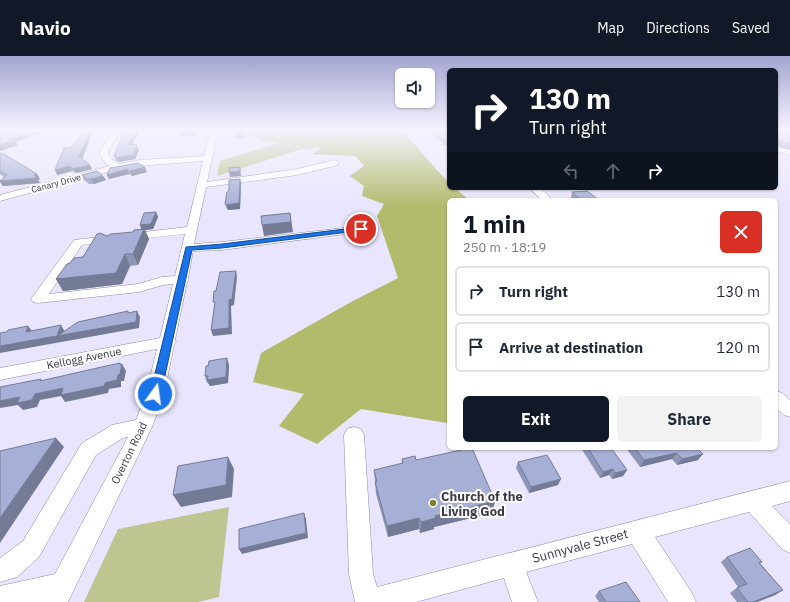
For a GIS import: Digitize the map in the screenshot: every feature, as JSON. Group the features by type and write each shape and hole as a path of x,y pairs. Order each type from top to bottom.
{"street":[{"path":"105,155 108,161 117,167"},
{"name":"Canary Drive","path":"0,198 117,167 140,163 208,158"},
{"name":"Overton Road","path":"58,594 143,427 155,394 168,342 208,158"},
{"path":"203,184 297,172 335,163"},
{"path":"536,190 546,198"},
{"path":"189,248 222,246 361,229"},
{"path":"182,279 162,281 139,288 38,299 78,242 192,230"},
{"name":"Kellogg Avenue","path":"0,374 168,342"},
{"path":"778,400 790,410"},
{"path":"3,573 31,549 89,449 120,432 143,427"},
{"path":"354,435 362,574 368,602"},
{"name":"Sunnyvale Street","path":"368,602 790,491"},
{"path":"753,501 790,541"},
{"path":"637,531 683,602"},
{"path":"511,565 525,602"},
{"path":"0,599 58,594"}],"green space":[{"path":"238,155 281,155 217,176 220,161"},
{"path":"344,155 424,155 447,180 447,190 457,190 467,198 447,198 447,423 361,409 317,444 279,426 304,394 253,382 261,353 351,302 398,278 377,216 384,204 362,196 364,186 350,176 364,166 355,156"},
{"path":"229,507 219,597 198,602 84,602 118,529"}],"building":[{"path":"0,155 6,155 37,174 34,175 37,178 0,181 7,175 0,171"},
{"path":"61,155 79,155 90,165 73,169 70,166 55,170"},
{"path":"114,155 130,155 117,158"},
{"path":"138,163 145,167 130,171 127,169 107,175 110,168"},
{"path":"240,167 240,171 229,172 229,168"},
{"path":"97,171 103,176 87,179 82,175"},
{"path":"240,179 239,203 225,204 227,192 229,190 229,180"},
{"path":"587,191 596,198 579,198 572,192"},
{"path":"156,212 151,224 140,225 144,213"},
{"path":"290,213 291,222 262,225 261,216"},
{"path":"144,229 133,254 125,254 116,273 56,279 67,264 74,258 83,257 97,234 100,233 107,236 111,234 133,232 134,230"},
{"path":"236,271 232,299 229,300 229,328 211,330 215,302 213,302 214,291 216,291 220,272"},
{"path":"128,311 128,313 137,311 136,322 57,336 78,322"},
{"path":"61,325 57,336 0,346 0,333 28,326 26,332"},
{"path":"227,358 226,377 207,380 208,376 205,376 206,366 208,366 209,361"},
{"path":"120,363 120,365 122,364 117,380 105,383 104,386 61,395 63,388 35,394 32,400 17,403 20,397 0,401 0,387 41,379 40,381"},
{"path":"56,438 0,518 0,451"},
{"name":"Church of the Living God","path":"461,450 473,450 495,501 435,516 436,518 421,522 419,518 387,526 375,482 377,482 374,470 403,463 402,459 415,456 416,460"},
{"path":"589,450 612,450 627,470 615,473 613,469 603,472"},
{"path":"636,450 699,450 703,454 682,459 677,453 644,460"},
{"path":"547,455 561,479 531,487 518,462"},
{"path":"228,457 226,485 173,495 178,466"},
{"path":"304,513 306,533 239,549 239,529"},
{"path":"750,548 762,562 759,563 783,590 753,602 748,602 737,588 747,584 727,557"},
{"path":"626,582 640,602 606,602 599,591"}],"place":[{"name":"Church of the Living God","path":"433,503"}],"route":[{"path":"155,394 189,248 222,246 361,229"}]}
